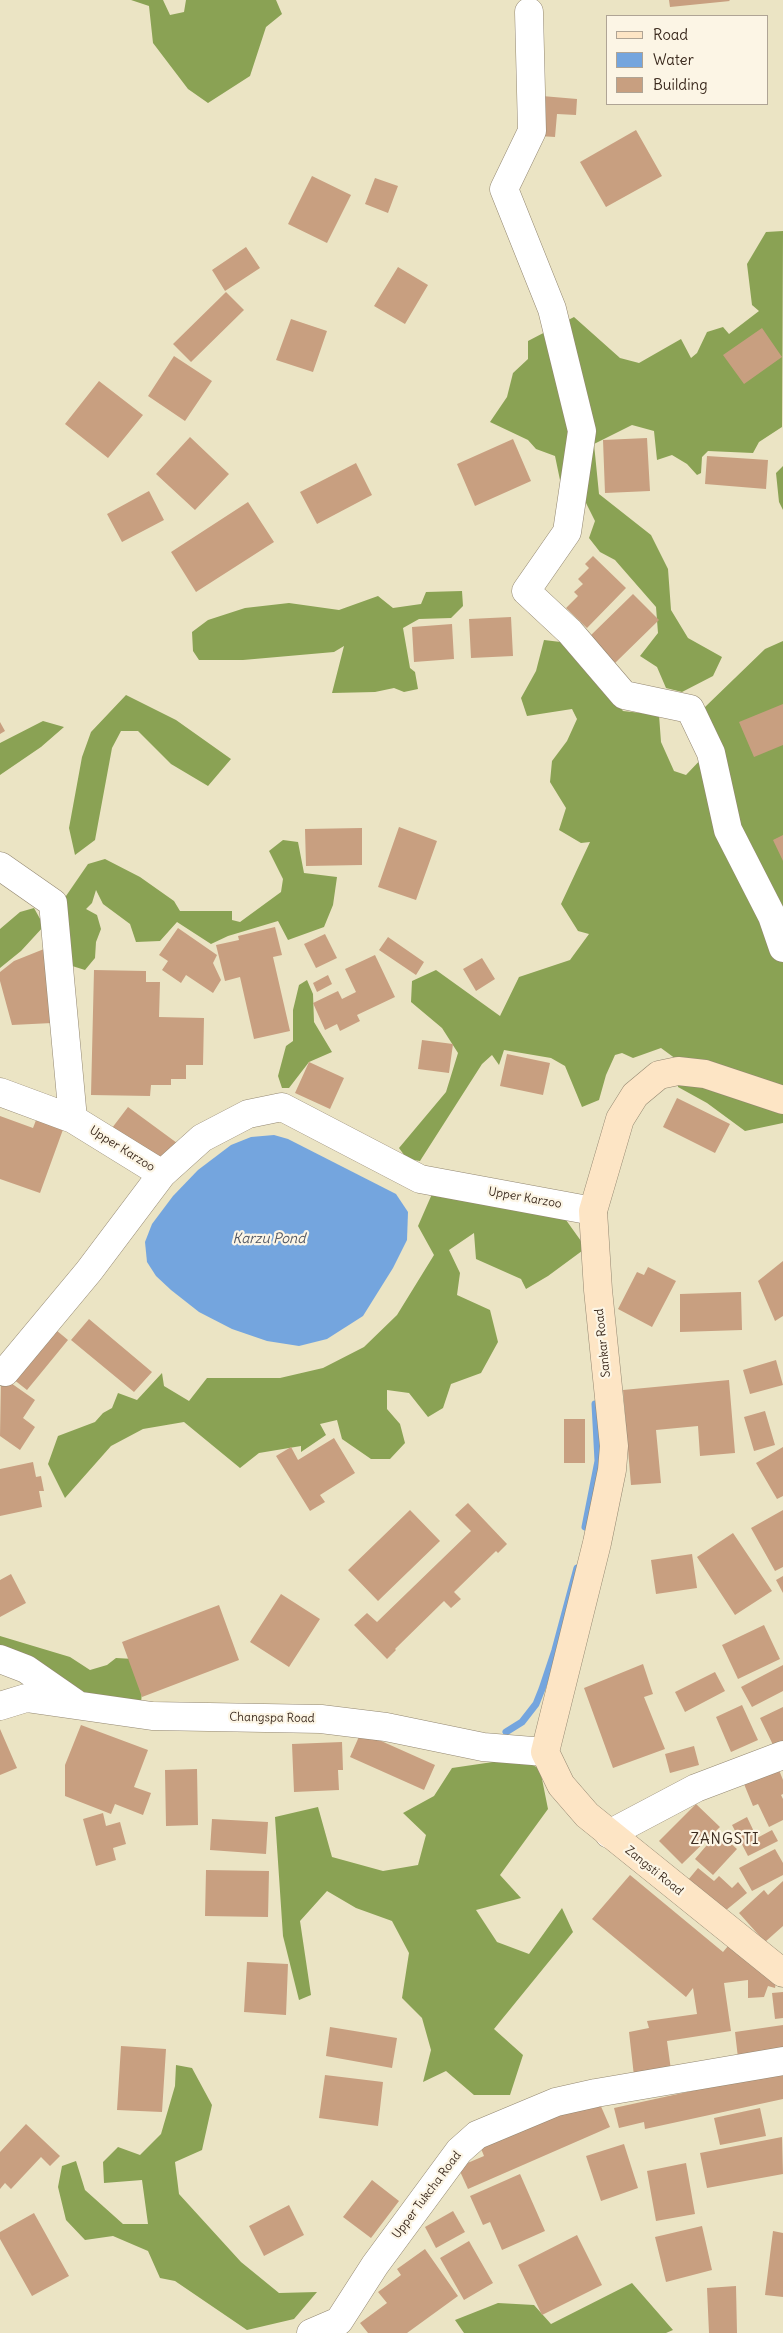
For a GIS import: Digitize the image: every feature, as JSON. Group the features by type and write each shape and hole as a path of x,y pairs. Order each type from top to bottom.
{"main road":[{"name":"Sankar Road","path":"545,1752 598,1543 612,1470 614,1446 598,1290 593,1211 620,1119 635,1095 659,1075 678,1071 706,1074 783,1100"},
{"name":"Zangsti Road","path":"545,1752 560,1785 587,1815 608,1834 783,1973"}],"street":[{"path":"529,12 532,131 504,189 552,309 582,431 567,532 526,591 570,632 624,695 690,709 712,753 728,830 772,916 783,948"},
{"path":"0,866 54,903 73,1119"},
{"name":"Upper Karzoo","path":"0,1092 73,1119 162,1174 202,1138 248,1114 282,1106 420,1179 593,1211"},
{"path":"5,1372 90,1271 162,1174"},
{"path":"0,1659 26,1669 80,1706"},
{"name":"Changspa Road","path":"0,1706 26,1698 152,1716 321,1719 386,1727 483,1747 545,1752"},
{"path":"608,1834 696,1788 783,1755"},
{"name":"Upper Tukcha Road","path":"311,2333 339,2320 375,2265 459,2151 477,2135 556,2102 596,2093 783,2061"}],"green space":[{"path":"131,0 163,0 170,15 184,12 186,0 276,0 282,14 266,27 250,76 208,103 188,89 153,43 149,6"},
{"path":"783,231 782,427 759,442 753,453 708,451 702,457 701,473 697,475 687,464 672,455 657,460 654,431 632,425 594,444 599,494 651,535 668,569 671,610 688,638 722,657 713,676 682,692 666,688 657,667 640,656 658,633 656,607 615,560 600,552 589,538 595,521 583,497 560,480 555,456 536,449 528,440 490,422 507,397 513,373 528,359 528,341 574,317 620,358 639,363 681,339 691,358 697,353 707,332 723,327 729,334 759,311 752,305 747,264 766,232"},
{"path":"783,466 783,510 779,502 776,473"},
{"path":"462,591 463,606 451,618 419,619 403,628 410,668 415,672 418,689 404,692 394,688 375,692 332,693 344,646 334,652 243,660 199,660 193,651 192,632 208,620 245,608 289,603 339,610 378,596 393,608 421,604 426,592"},
{"path":"544,640 569,643 623,711 659,715 661,742 674,771 686,775 705,755 705,707 765,649 783,641 783,1123 745,1131 707,1103 678,1087 676,1059 661,1048 633,1058 622,1053 615,1055 606,1075 599,1100 582,1107 565,1066 551,1058 504,1050 499,1065 492,1055 482,1064 420,1161 407,1159 399,1148 446,1092 458,1053 442,1028 411,1002 412,981 436,970 500,1016 519,977 570,960 589,934 578,931 561,904 590,842 581,843 559,830 566,808 550,782 552,761 567,741 577,719 572,709 527,716 521,698 536,671"},
{"path":"126,695 176,720 231,759 208,786 171,764 138,731 121,731 112,748 95,840 75,855 69,828 82,757 91,732"},
{"path":"43,721 64,727 41,747 0,775 0,743"},
{"path":"283,840 298,842 304,873 337,877 333,905 324,927 288,940 278,921 228,936 211,944 177,922 160,941 136,942 130,924 103,904 96,890 92,903 86,909 97,915 101,929 96,942 95,958 85,970 69,965 65,950 66,896 88,864 105,859 140,877 174,901 180,911 232,911 232,920 240,922 281,892 283,879 269,851"},
{"path":"34,908 44,926 21,951 0,968 0,929 20,912"},
{"path":"307,980 313,994 314,1022 332,1052 309,1062 289,1088 282,1088 278,1076 286,1046 293,1041 293,1010 299,985"},
{"path":"432,1194 566,1220 586,1248 548,1276 526,1289 521,1279 476,1259 474,1233 449,1250 460,1273 457,1295 490,1310 498,1342 481,1373 451,1384 443,1408 428,1417 409,1393 387,1390 387,1409 400,1424 405,1443 390,1459 371,1459 342,1439 337,1420 320,1424 326,1435 301,1452 301,1446 259,1453 240,1468 184,1422 143,1429 111,1446 65,1498 48,1464 58,1436 95,1422 103,1413 112,1408 118,1393 137,1400 162,1373 164,1386 189,1401 207,1378 280,1378 323,1368 364,1347 397,1315 434,1255 418,1226"},
{"path":"0,1636 70,1657 90,1670 107,1665 116,1658 134,1659 142,1692 141,1703 115,1708 0,1670"},
{"path":"520,1758 540,1769 548,1809 500,1875 521,1898 476,1910 497,1942 529,1954 562,1908 573,1932 494,2029 523,2055 510,2095 474,2095 446,2071 423,2082 431,2050 422,2018 402,1998 409,1953 392,1921 356,1908 327,1891 300,1921 311,1995 299,2000 283,1936 275,1817 318,1807 332,1857 383,1871 418,1865 426,1835 403,1813 434,1796 452,1768"},
{"path":"176,2065 192,2068 212,2105 202,2150 175,2162 179,2194 241,2262 279,2293 317,2292 294,2319 247,2330 175,2281 160,2278 148,2251 113,2236 85,2240 66,2220 58,2187 62,2166 76,2161 85,2190 123,2224 148,2224 142,2180 104,2183 103,2162 118,2147 140,2155 161,2134 175,2086"},
{"path":"632,2283 673,2330 666,2333 464,2333 455,2320 498,2303 534,2305 551,2324"}],"water":[{"name":"Karzu Pond","path":"274,1135 288,1139 396,1194 408,1212 407,1240 393,1268 363,1316 327,1339 299,1346 267,1341 232,1329 199,1312 156,1276 147,1262 145,1242 152,1224 173,1196 198,1170 231,1145 251,1137"}],"building":[{"path":"669,0 729,0 730,1 670,7"},
{"path":"542,96 577,99 576,115 557,114 555,137 539,136"},
{"path":"636,130 662,176 606,207 580,162"},
{"path":"312,176 351,195 327,243 288,224"},
{"path":"375,178 398,186 388,213 365,204"},
{"path":"246,247 260,268 225,291 212,270"},
{"path":"398,267 428,285 405,324 374,306"},
{"path":"226,292 244,310 191,362 173,344"},
{"path":"291,319 327,331 313,372 276,360"},
{"path":"762,328 782,357 744,384 723,355"},
{"path":"174,356 212,381 185,421 148,396"},
{"path":"99,381 143,415 108,458 65,424"},
{"path":"190,437 229,474 195,510 156,474"},
{"path":"647,438 650,491 605,493 603,440"},
{"path":"513,439 531,481 475,506 457,464"},
{"path":"707,456 768,460 766,489 705,484"},
{"path":"356,463 372,495 317,524 300,492"},
{"path":"149,491 164,520 122,542 107,514"},
{"path":"248,502 274,542 196,592 171,552"},
{"path":"593,556 626,588 587,628 566,608 578,596 574,592 583,584 578,579 589,568 585,564"},
{"path":"633,594 659,620 614,664 588,638"},
{"path":"511,617 513,656 471,658 469,619"},
{"path":"452,624 454,659 414,662 412,627"},
{"path":"783,704 783,745 754,757 739,722"},
{"path":"0,722 5,731 0,734"},
{"path":"399,827 437,841 416,900 378,887"},
{"path":"362,828 362,865 306,866 305,829"},
{"path":"783,835 783,861 773,840"},
{"path":"275,927 282,955 273,957 290,1031 254,1039 240,977 225,981 216,945 239,940 238,936"},
{"path":"178,928 217,955 213,963 221,980 213,993 186,975 181,983 162,970 168,961 159,955"},
{"path":"325,934 337,958 316,968 304,944"},
{"path":"388,937 424,962 416,975 379,950"},
{"path":"44,949 52,1023 12,1025 0,981 0,972 14,961"},
{"path":"375,955 395,997 357,1015 360,1021 340,1031 337,1024 325,1030 313,1003 338,991 342,999 356,992 345,969"},
{"path":"482,958 495,979 476,991 463,969"},
{"path":"94,970 146,971 146,982 160,982 159,1017 204,1018 203,1065 186,1065 186,1079 171,1079 171,1085 151,1085 150,1096 91,1095"},
{"path":"328,975 332,984 317,992 313,983"},
{"path":"422,1040 453,1044 449,1073 418,1069"},
{"path":"507,1054 550,1063 543,1095 500,1086"},
{"path":"309,1062 344,1078 330,1109 295,1093"},
{"path":"677,1098 730,1124 715,1153 663,1127"},
{"path":"128,1107 177,1143 161,1164 112,1128"},
{"path":"38,1115 65,1124 40,1193 0,1179 0,1116 33,1128"},
{"path":"783,1261 783,1316 775,1321 758,1281"},
{"path":"648,1267 676,1281 652,1327 618,1309 637,1272 644,1275"},
{"path":"741,1292 742,1330 680,1332 680,1294"},
{"path":"89,1319 152,1372 134,1392 71,1340"},
{"path":"50,1325 68,1340 27,1390 8,1375"},
{"path":"776,1360 783,1385 750,1394 743,1370"},
{"path":"1,1376 35,1400 23,1418 35,1427 20,1450 0,1436"},
{"path":"729,1380 735,1453 700,1456 698,1426 656,1430 661,1483 631,1485 623,1390"},
{"path":"765,1411 775,1445 754,1451 744,1417"},
{"path":"564,1419 585,1419 585,1463 564,1463"},
{"path":"334,1438 355,1473 320,1495 325,1502 310,1511 276,1456 291,1447 298,1460"},
{"path":"783,1447 783,1496 777,1499 756,1463"},
{"path":"33,1462 36,1477 41,1476 44,1491 39,1491 42,1507 0,1516 0,1469"},
{"path":"468,1503 507,1544 498,1553 496,1551 454,1592 461,1599 451,1608 444,1601 387,1659 354,1625 367,1613 377,1622 471,1531 455,1515"},
{"path":"410,1510 440,1541 378,1601 348,1570"},
{"path":"783,1510 783,1567 775,1571 751,1528"},
{"path":"733,1533 772,1591 735,1615 697,1557"},
{"path":"692,1554 697,1588 656,1594 651,1560"},
{"path":"11,1574 26,1603 0,1617 0,1580"},
{"path":"783,1576 783,1593 776,1580"},
{"path":"281,1594 320,1619 289,1667 250,1642"},
{"path":"219,1605 239,1660 142,1697 122,1642"},
{"path":"764,1625 780,1659 738,1679 722,1645"},
{"path":"643,1664 653,1694 644,1697 665,1749 613,1768 584,1688"},
{"path":"783,1665 783,1691 752,1707 741,1687"},
{"path":"715,1672 725,1691 685,1712 675,1692"},
{"path":"742,1705 758,1740 731,1752 716,1717"},
{"path":"783,1707 783,1745 775,1749 760,1718"},
{"path":"81,1725 148,1750 134,1787 151,1793 143,1815 115,1804 111,1814 65,1796 65,1765"},
{"path":"0,1729 17,1768 0,1775"},
{"path":"361,1732 435,1765 424,1790 350,1757"},
{"path":"342,1742 343,1770 338,1770 339,1790 294,1792 292,1744"},
{"path":"694,1746 699,1765 670,1773 665,1754"},
{"path":"197,1769 198,1825 166,1826 165,1770"},
{"path":"779,1770 783,1780 783,1794 781,1795 783,1799 783,1820 769,1827 758,1804 753,1806 744,1784"},
{"path":"696,1804 720,1827 682,1864 659,1841"},
{"path":"103,1813 106,1826 120,1822 126,1844 113,1848 116,1860 96,1866 83,1819"},
{"path":"747,1817 757,1838 772,1830 778,1841 748,1856 732,1825"},
{"path":"212,1819 268,1822 266,1854 210,1850"},
{"path":"718,1832 737,1849 713,1875 695,1859"},
{"path":"775,1849 783,1863 783,1875 752,1891 739,1868"},
{"path":"698,1868 714,1881 719,1876 732,1888 738,1882 747,1893 725,1911 688,1880"},
{"path":"206,1870 269,1871 268,1917 205,1916"},
{"path":"630,1875 723,1952 728,1946 777,1977 775,1988 768,1986 764,1997 748,1998 748,1980 724,1983 731,2031 667,2041 671,2070 634,2076 629,2032 649,2028 647,2021 697,2014 693,1988 686,1997 592,1919"},
{"path":"783,1881 783,1926 765,1942 739,1913 764,1890 768,1895"},
{"path":"247,1962 288,1964 286,2015 244,2012"},
{"path":"783,1992 783,2018 775,2019 772,1993"},
{"path":"783,2025 783,2050 738,2058 735,2032"},
{"path":"330,2027 397,2038 392,2068 326,2056"},
{"path":"121,2046 166,2049 162,2112 117,2110"},
{"path":"783,2071 783,2099 645,2129 644,2122 619,2128 614,2108"},
{"path":"325,2075 383,2082 378,2126 319,2118"},
{"path":"596,2095 610,2127 468,2189 458,2167 484,2156 480,2146"},
{"path":"760,2108 766,2136 720,2145 714,2118"},
{"path":"26,2124 60,2156 50,2166 41,2157 11,2189 5,2183 0,2189 0,2152"},
{"path":"782,2137 783,2174 707,2188 700,2153"},
{"path":"624,2144 638,2188 601,2201 586,2156"},
{"path":"686,2163 695,2214 656,2221 647,2171"},
{"path":"520,2174 545,2231 502,2250 490,2222 483,2225 470,2196"},
{"path":"372,2180 399,2201 371,2238 343,2217"},
{"path":"289,2205 304,2235 264,2256 249,2226"},
{"path":"453,2211 465,2232 436,2248 425,2227"},
{"path":"34,2213 69,2276 32,2296 0,2239 0,2232"},
{"path":"702,2226 712,2270 666,2282 655,2237"},
{"path":"773,2231 783,2233 783,2297 765,2295"},
{"path":"577,2235 602,2285 542,2315 518,2265"},
{"path":"469,2241 493,2283 464,2300 440,2258"},
{"path":"425,2249 458,2296 407,2333 368,2333 360,2323 387,2303 378,2292 401,2275 397,2269"},
{"path":"736,2286 737,2333 709,2333 707,2288"}],"waterway":[{"path":"585,1527 598,1461 595,1404"},
{"path":"506,1732 522,1722 536,1704 555,1650 577,1568"}],"district":[{"name":"ZANGSTI","path":"725,1840"}]}
